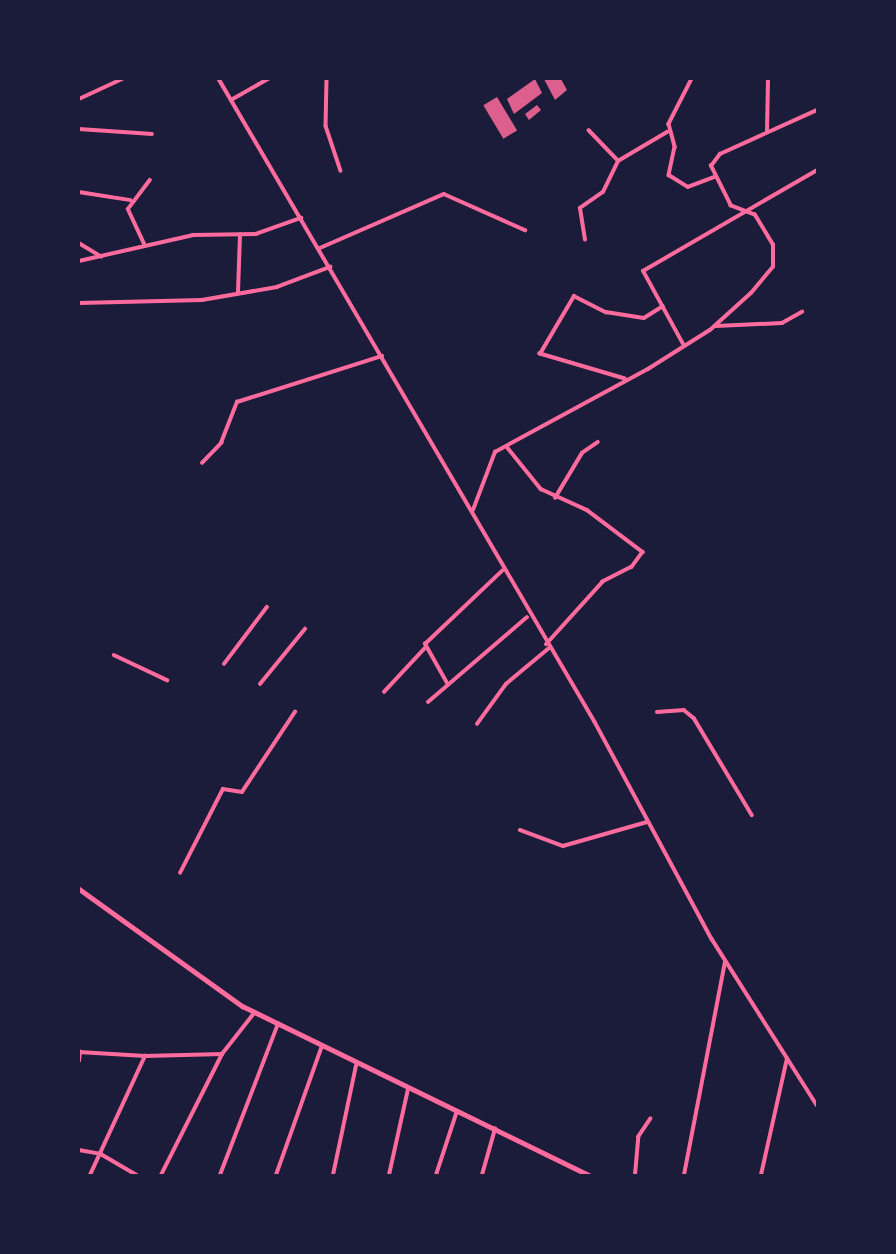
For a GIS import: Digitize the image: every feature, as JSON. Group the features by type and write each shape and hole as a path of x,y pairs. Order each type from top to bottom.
{"main road":[{"path":"79,889 255,1012 356,1066 457,1108 589,1175"}],"street":[{"path":"79,99 122,79"},
{"path":"219,79 472,511 527,617 548,646 725,961 817,1105"},
{"path":"232,100 268,79"},
{"path":"327,79 326,126 341,171"},
{"path":"585,240 580,208 603,192 618,161 667,132 692,79"},
{"path":"767,132 768,79"},
{"path":"472,511 495,452 508,448 716,326 774,267 764,226 744,211 731,206 714,177 711,166 720,154 817,110"},
{"path":"79,129 152,134"},
{"path":"589,131 618,161"},
{"path":"667,132 675,148 672,181 688,187 714,177"},
{"path":"684,346 643,271 817,170"},
{"path":"130,200 150,180"},
{"path":"79,192 130,200"},
{"path":"320,248 444,194 525,230"},
{"path":"130,200 144,244"},
{"path":"79,261 103,257 144,244 208,233 240,235 301,218"},
{"path":"238,293 240,235"},
{"path":"79,243 103,257"},
{"path":"79,303 238,293 330,267"},
{"path":"625,379 540,354 575,296 606,312 643,318 663,306"},
{"path":"716,326 782,323 802,312"},
{"path":"202,463 221,443 237,402 383,356"},
{"path":"555,498 582,453 598,442"},
{"path":"477,724 506,684 548,646 603,582 632,567 643,552 586,510 555,498 508,448"},
{"path":"384,692 463,602 502,571"},
{"path":"224,664 267,607"},
{"path":"428,702 527,617"},
{"path":"260,684 305,629"},
{"path":"425,648 448,685"},
{"path":"114,655 167,680"},
{"path":"657,712 684,710 694,718 752,815"},
{"path":"180,873 223,789 242,792 296,712"},
{"path":"520,830 563,846 646,822"},
{"path":"684,1175 725,961"},
{"path":"161,1175 222,1054 255,1012"},
{"path":"220,1175 278,1024"},
{"path":"276,1175 322,1046"},
{"path":"79,1061 80,1052 145,1056 222,1054"},
{"path":"90,1175 145,1056"},
{"path":"761,1175 787,1059"},
{"path":"333,1175 356,1066"},
{"path":"389,1175 408,1088"},
{"path":"436,1175 457,1108"},
{"path":"635,1175 639,1138 650,1119"},
{"path":"482,1175 495,1127"},
{"path":"79,1150 101,1154 137,1175"}],"building":[{"path":"535,79 542,93 514,114 507,99"},
{"path":"544,79 561,79 567,90 555,100"},
{"path":"497,97 517,130 503,139 483,105"},
{"path":"537,105 541,110 529,120 525,114"}]}
